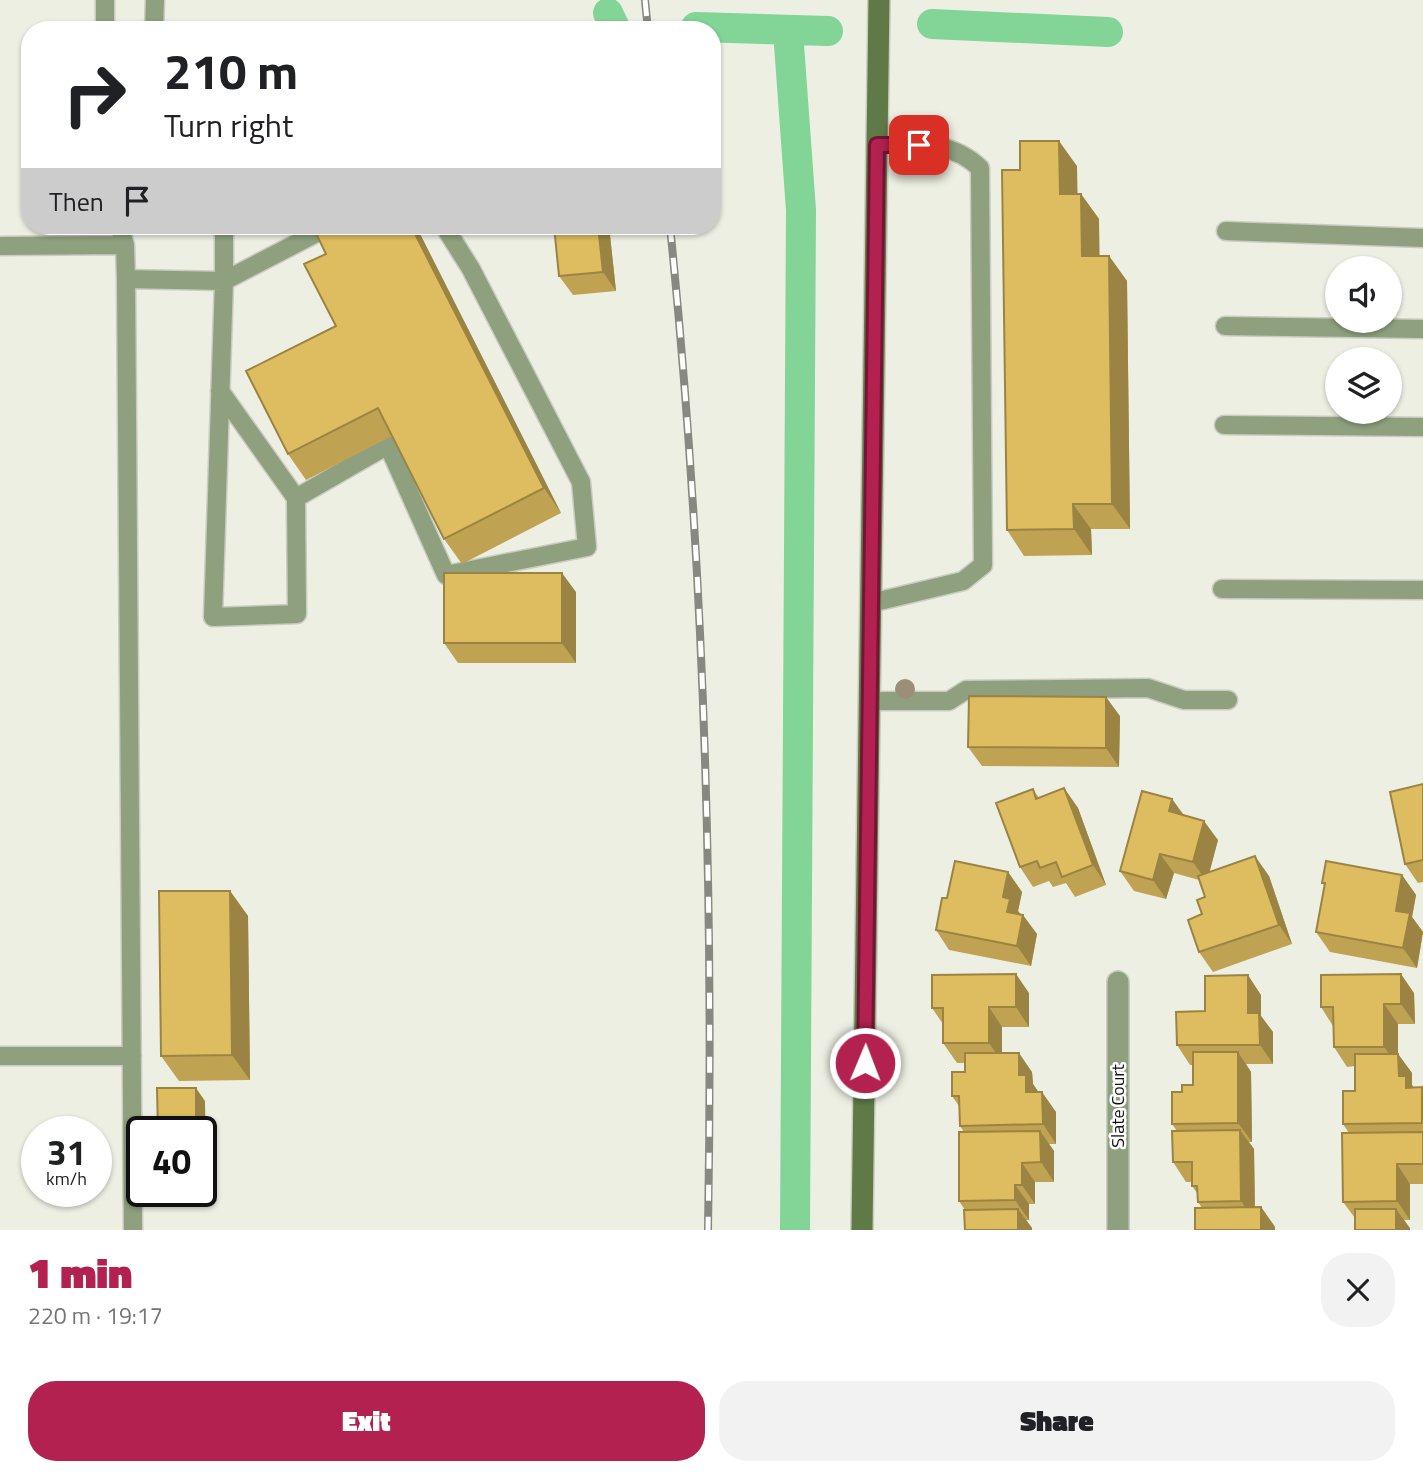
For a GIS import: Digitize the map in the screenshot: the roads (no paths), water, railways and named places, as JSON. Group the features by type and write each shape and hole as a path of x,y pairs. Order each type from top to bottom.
{"street":[{"path":"862,1230 880,0"},
{"name":"Slate Court","path":"1118,982 1118,1230"}],"lane":[{"path":"105,0 105,21"},
{"path":"154,21 155,0"},
{"path":"871,603 963,582 983,565 980,168 965,154 939,146 877,145"},
{"path":"1226,231 1423,238"},
{"path":"122,235 125,245 126,279 133,1230"},
{"path":"125,245 129,235"},
{"path":"220,391 296,498 297,614 213,617 224,235"},
{"path":"126,279 224,281 313,235"},
{"path":"296,498 388,444 446,575 587,547 581,482 471,269 450,235"},
{"path":"0,246 125,245"},
{"path":"1225,326 1423,329"},
{"path":"1224,425 1423,427"},
{"path":"1222,589 1423,590"},
{"path":"870,701 949,701 965,690 1135,688 1148,688 1184,700 1228,700"},
{"path":"0,1056 132,1056"}],"waterway":[{"path":"608,13 612,21"},
{"path":"932,24 1108,32"},
{"path":"721,28 828,31"},
{"path":"788,31 801,210 795,1230"}],"railway":[{"path":"645,0 647,21"},
{"path":"671,235 691,477 704,728 708,853 708,1230"}]}
